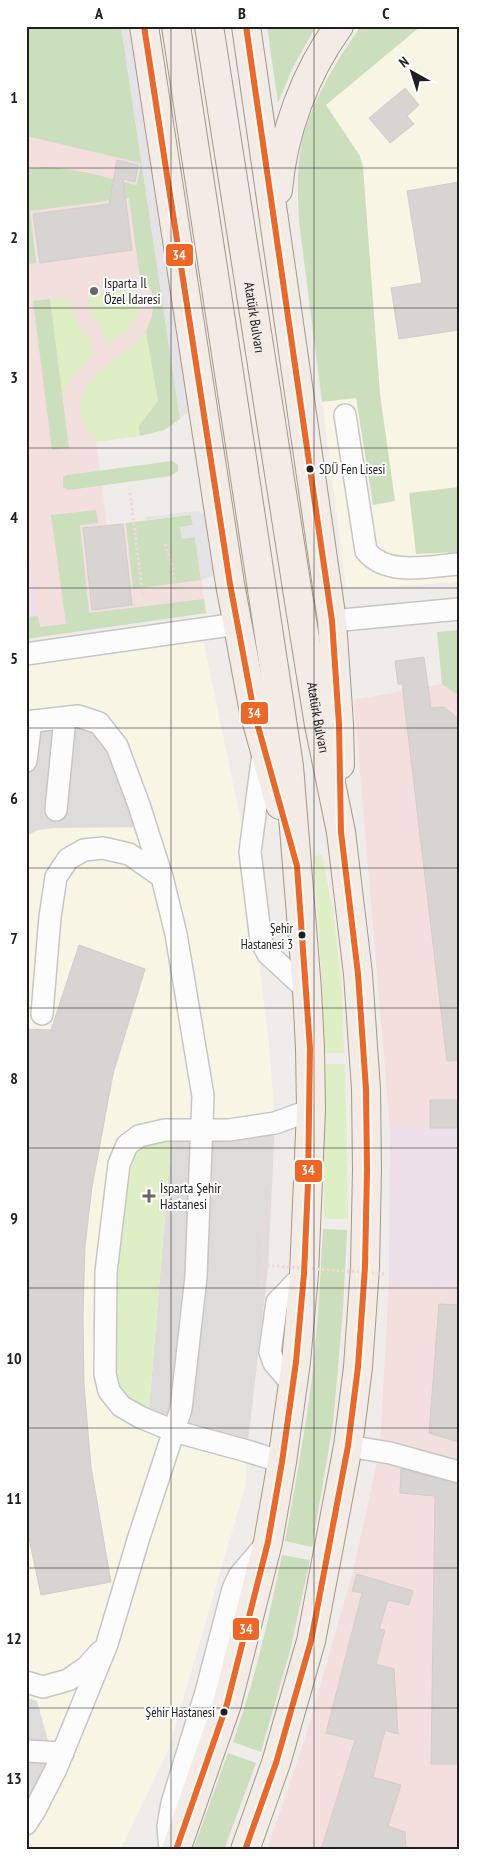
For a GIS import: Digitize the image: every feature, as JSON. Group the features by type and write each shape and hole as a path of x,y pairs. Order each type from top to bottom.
{"main road":[{"path":"144,26 237,624 254,712 297,866"},
{"path":"176,26 289,766 310,1048 310,1110 304,1274 293,1385 282,1462 268,1542 227,1704 176,1850"},
{"name":"Atatürk Bulvarı","path":"209,26 319,725 340,832 358,974 366,1089 367,1170 364,1267 358,1367 348,1446 311,1641 276,1764 245,1850"},
{"path":"246,26 332,621 340,724 340,832"},
{"path":"276,236 278,188 289,130 304,88 318,59 339,26"}],"street":[{"path":"345,415 366,551 371,557 394,567 459,564"},
{"path":"332,621 459,609"},
{"path":"26,654 237,624"},
{"path":"26,761 29,722 78,716 99,724 117,746 139,805 162,877 176,934 203,1096 196,1277 181,1409 107,1644 63,1753 35,1810 26,1824"},
{"path":"56,810 65,718"},
{"path":"264,748 250,852 261,942 268,954 307,990"},
{"path":"42,1014 50,917 56,877 68,859 84,850 103,848 129,854 162,877"},
{"path":"282,1462 247,1450 174,1431 140,1417 121,1406 110,1391 105,1374 106,1272 119,1164 127,1145 139,1136 165,1130 229,1130 275,1123 310,1110"},
{"path":"348,1446 390,1453 459,1472"},
{"path":"170,1850 168,1826 172,1803 206,1692 233,1589 246,1566 268,1542"},
{"path":"26,1682 43,1687 68,1680 87,1667 107,1644"},
{"path":"26,1751 63,1753"}],"path":[{"path":"130,494 143,597"},
{"path":"165,544 172,560 175,592"},
{"path":"261,1294 266,1200"},
{"path":"262,1265 384,1274"}],"shaded area":[{"name":"Isparta İl Özel İdaresi","path":"26,26 121,26 180,419 164,430 96,442 107,525 191,515 181,527 182,538 195,537 206,613 26,639"},
{"path":"121,26 132,26 192,408 180,419"},
{"path":"421,26 459,26 459,582 383,587 346,587 299,222 297,194 299,159 310,117"},
{"path":"196,511 207,515 215,573 201,580 195,537 182,539 180,527 193,525 191,515 146,520 146,517"},
{"path":"26,531 41,637 26,639"},
{"name":"Isparta Şehir Hastanesi","path":"203,638 244,837 269,1043 275,1123 268,1269 247,1450 246,1484 168,1751 120,1850 26,1850 26,666"},
{"path":"442,684 459,696 459,1128 390,1128 354,700"},
{"path":"26,722 99,723 145,827 55,828 38,830 26,836"},
{"path":"275,1123 268,1269 247,1451 148,1421 172,1130"},
{"path":"390,1128 459,1128 459,1289 389,1284"},
{"path":"389,1284 459,1289 459,1850 267,1850 305,1739 353,1572 380,1448"},
{"path":"26,1697 37,1701 56,1769 26,1824"}],"green space":[{"path":"26,26 121,26 180,419 164,430 140,436 139,426 158,401 146,331 152,316 152,292 147,283 140,278 129,198 30,211 36,263 28,264 26,251 26,170 38,168 66,169 137,185 141,163 26,136"},
{"path":"267,26 316,26 292,69 278,103"},
{"path":"361,26 421,26 326,105 360,156 363,167 380,394 395,501 373,505 356,398 322,402 299,222 298,199 299,161 302,143 313,107 330,73"},
{"path":"132,290 140,297 140,306 136,320 132,326 108,346 101,328 88,307 89,298 104,292"},
{"path":"67,298 70,300 75,317 89,339 93,354 73,376 63,400 50,299"},
{"path":"50,299 69,448 52,450 33,301"},
{"path":"146,331 158,401 139,426 140,436 96,442 82,419 81,398 85,389 99,372 130,347"},
{"path":"172,461 178,465 178,471 170,476 69,490 63,487 63,477 67,475"},
{"path":"459,487 459,552 416,554 409,493"},
{"path":"96,510 98,523 80,525 89,613 204,599 206,613 26,639 26,617 38,616 40,627 66,624 51,515"},
{"path":"191,515 193,525 180,528 182,538 195,537 201,580 133,589 126,523"},
{"path":"459,630 459,696 442,684 437,632"},
{"path":"322,855 334,917 342,989 344,1053 324,1053 314,856"},
{"path":"324,1064 345,1064 348,1219 324,1219"},
{"path":"172,1130 148,1421 105,1374 127,1145"},
{"path":"323,1229 347,1230 343,1310 333,1424 312,1547 285,1541 312,1378"},
{"path":"282,1555 310,1560 290,1651 261,1752 233,1742 261,1649"},
{"path":"228,1753 256,1763 224,1850 193,1850"}],"building":[{"path":"405,88 419,105 407,116 414,124 390,143 369,118"},
{"path":"117,160 138,165 135,182 123,179 132,250 40,263 33,214 109,204"},
{"path":"459,182 459,330 399,339 391,288 422,283 407,191"},
{"path":"123,524 132,605 92,610 83,528"},
{"path":"424,657 431,708 444,707 459,719 459,1060 447,1061 402,684 398,684 395,661"},
{"path":"79,945 145,969 113,1074 92,1187 85,1246 84,1385 91,1467 111,1582 41,1595 26,1524 26,1029 51,1030"},
{"path":"430,1100 459,1100 459,1128 430,1128"},
{"path":"439,1304 459,1305 459,1442 429,1433"},
{"path":"401,1469 459,1484 459,1764 431,1764 435,1496 400,1493"},
{"path":"357,1574 413,1591 409,1605 388,1600 379,1629 385,1630 376,1664 394,1669 398,1734 385,1730 373,1777 401,1785 388,1826 405,1832 406,1850 321,1850 355,1740 326,1733 362,1593 352,1591"}],"transit line":[{"name":"34","path":"144,26 230,584 254,712 297,866 310,1048 308,1183 304,1274 296,1362 282,1462 268,1542 227,1704 176,1850"},
{"name":"34","path":"245,1850 276,1763 311,1641 348,1446 358,1367 365,1267 367,1170 366,1089 358,974 341,832 339,724 332,621 246,26"}],"place":[{"name":"Isparta İl Özel İdaresi","path":"94,291"},
{"name":"SDÜ Fen Lisesi","path":"310,469"},
{"name":"Şehir Hastanesi 3","path":"302,935"},
{"name":"Isparta Şehir Hastanesi","path":"149,1196"},
{"name":"Şehir Hastanesi","path":"224,1712"}]}
